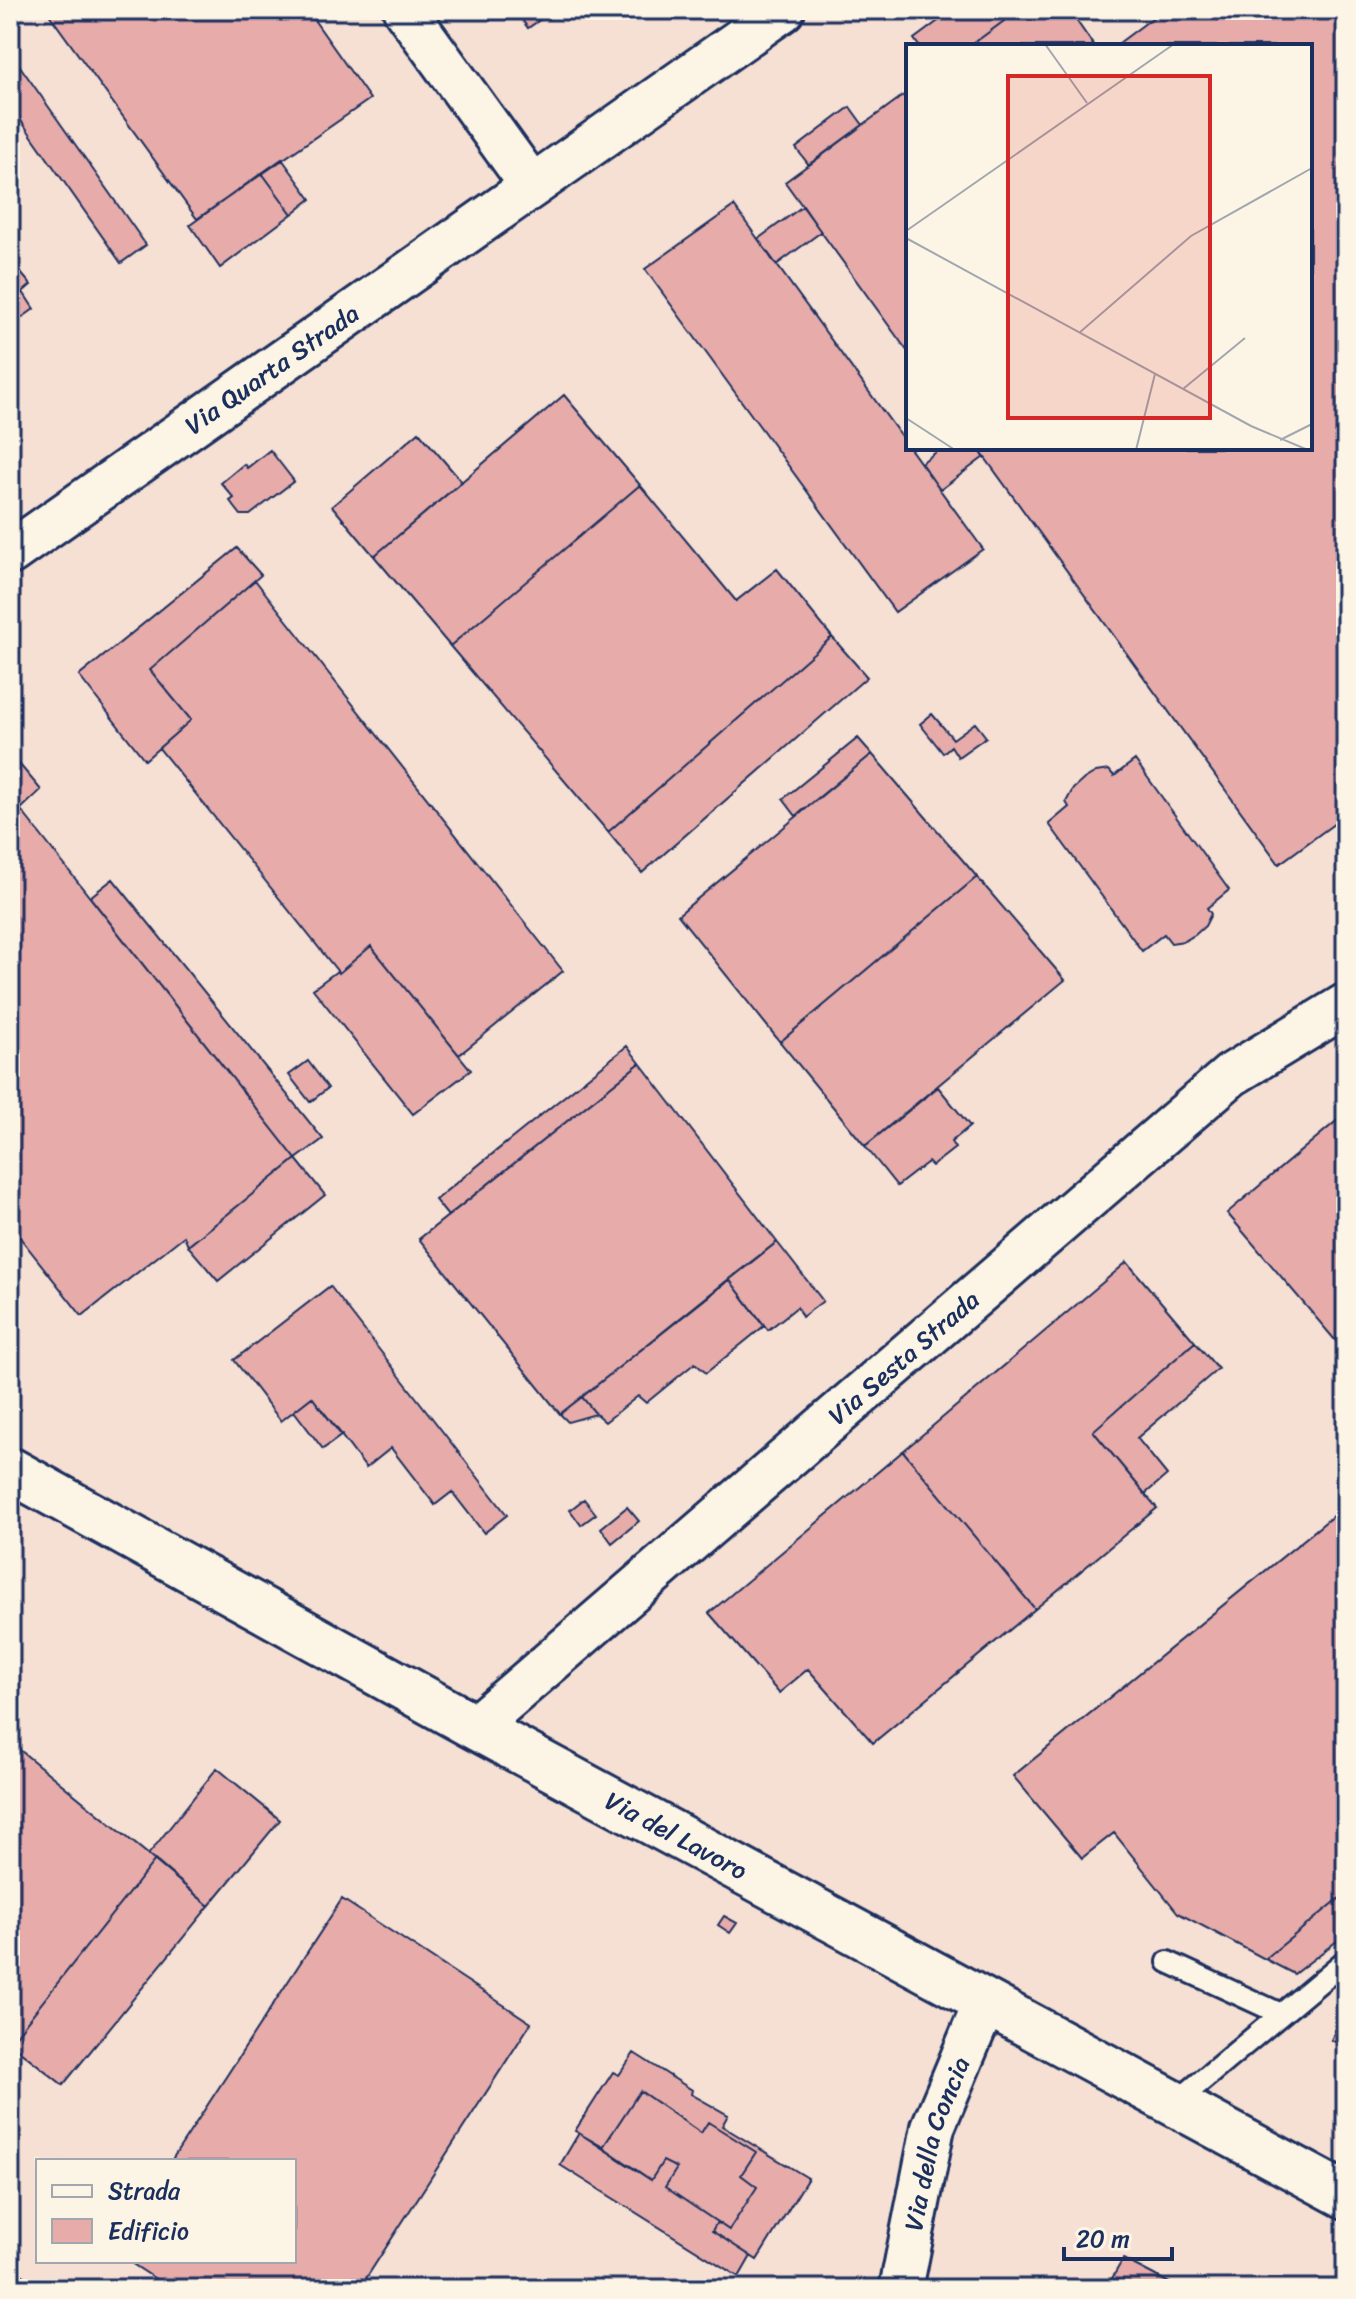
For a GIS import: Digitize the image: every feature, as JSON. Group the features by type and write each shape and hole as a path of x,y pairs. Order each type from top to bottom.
{"street":[{"path":"405,10 532,186"},
{"name":"Via Quarta Strada","path":"10,553 783,10"},
{"name":"Via Sesta Strada","path":"475,1727 1231,1075 1346,1005"},
{"name":"Via del Lavoro","path":"10,1470 475,1727 1346,2196"},
{"name":"Via della Concia","path":"901,2289 933,2127 985,2003"}],"lane":[{"path":"1174,2104 1346,1960"},
{"path":"1168,1962 1281,2014"}],"shaded area":[{"path":"10,10 1346,10 1346,2289 10,2289"}],"building":[{"path":"46,10 307,10 370,99 197,219"},
{"path":"515,10 554,10 528,28"},
{"path":"953,10 1019,10 973,44 918,44 914,39"},
{"path":"1019,10 1069,10 1093,44 973,44"},
{"path":"1157,10 1346,10 1346,815 1279,864 979,450 1312,450 1312,44 1118,44 1159,13"},
{"path":"10,52 146,245 121,263 10,105"},
{"path":"906,93 906,349 785,182"},
{"path":"850,107 863,125 809,165 796,148"},
{"path":"282,159 311,199 292,214 262,173"},
{"path":"262,173 292,214 220,268 190,225"},
{"path":"734,206 906,443 906,450 911,450 983,549 895,612 645,269"},
{"path":"803,206 821,232 776,265 758,239"},
{"path":"10,260 31,285 10,303"},
{"path":"23,292 34,309 10,326 10,303"},
{"path":"564,395 640,485 450,646 374,556"},
{"path":"419,432 462,482 374,556 332,506"},
{"path":"270,450 294,481 250,515 241,515 230,501 234,498 221,483 244,464 247,468"},
{"path":"939,450 979,450 984,457 940,490 921,463"},
{"path":"640,485 736,601 777,569 832,637 608,832 450,646"},
{"path":"237,548 261,575 150,670 191,720 145,760 79,676"},
{"path":"255,580 563,971 459,1055 371,946 339,973 159,748 191,720 150,670"},
{"path":"832,637 867,677 642,873 608,832"},
{"path":"932,714 953,739 975,723 986,737 958,757 951,746 943,753 920,724"},
{"path":"858,738 872,754 796,816 783,799"},
{"path":"10,753 41,790 21,809 10,796"},
{"path":"872,754 977,877 780,1042 678,915"},
{"path":"1135,760 1229,890 1207,908 1211,914 1205,926 1195,935 1171,943 1164,934 1142,951 1049,824 1069,807 1066,802 1073,789 1084,779 1096,772 1109,770 1114,776"},
{"path":"10,796 296,1159 188,1246 184,1236 82,1316 10,1225"},
{"path":"977,877 1065,980 865,1146 780,1042"},
{"path":"113,879 323,1139 296,1159 90,897"},
{"path":"371,946 471,1070 413,1114 313,989 337,971 339,973"},
{"path":"627,1046 640,1063 448,1216 435,1200"},
{"path":"308,1061 328,1088 310,1102 289,1075"},
{"path":"640,1063 777,1242 560,1414 419,1239"},
{"path":"938,1087 970,1126 951,1142 955,1148 932,1166 928,1162 897,1186 865,1146"},
{"path":"1346,1113 1346,1353 1227,1213"},
{"path":"296,1159 325,1195 218,1281 188,1246"},
{"path":"777,1242 823,1301 802,1317 797,1307 768,1330 729,1279"},
{"path":"1127,1262 1195,1342 1093,1431 1157,1508 1035,1609 903,1451"},
{"path":"729,1279 764,1326 706,1373 695,1363 646,1403 638,1396 605,1422 596,1414 582,1397"},
{"path":"330,1286 507,1515 484,1533 452,1492 435,1505 391,1448 366,1468 312,1397 281,1421 234,1360"},
{"path":"1195,1342 1218,1369 1137,1438 1167,1475 1145,1494 1093,1431"},
{"path":"312,1397 342,1435 323,1449 294,1411"},
{"path":"582,1397 596,1414 568,1422 560,1414"},
{"path":"903,1451 1035,1609 873,1743 808,1669 779,1693 709,1613"},
{"path":"584,1499 596,1514 581,1525 570,1510"},
{"path":"627,1507 639,1521 612,1543 601,1528"},
{"path":"1339,1511 1346,1519 1346,1893 1265,1959 1178,1913 1114,1833 1082,1858 1013,1776"},
{"path":"10,1742 155,1860 10,2043"},
{"path":"217,1768 280,1820 209,1906 148,1855"},
{"path":"155,1860 209,1906 63,2085 10,2043"},
{"path":"1346,1893 1346,1934 1294,1974 1265,1959"},
{"path":"342,1899 531,2023 365,2280 379,2289 171,2289 131,2263 296,2263 296,2159 172,2159"},
{"path":"724,1916 737,1923 730,1933 718,1925"},
{"path":"1346,2007 1346,2047 1331,2040"},
{"path":"634,2053 692,2090 691,2094 728,2115 722,2126 808,2178 757,2260 712,2231 717,2222 729,2230 757,2187 741,2175 756,2152 708,2122 701,2133 640,2091 603,2147 575,2131 613,2072 619,2075"},
{"path":"640,2091 701,2133 708,2122 756,2152 741,2175 757,2187 729,2230 665,2187 677,2168 663,2161 651,2180 603,2147"},
{"path":"579,2133 651,2180 663,2161 677,2168 665,2187 717,2222 712,2231 751,2256 739,2277 560,2165"},
{"path":"1123,2259 1181,2289 1106,2289"},
{"path":"10,2266 43,2289 10,2289"}]}
